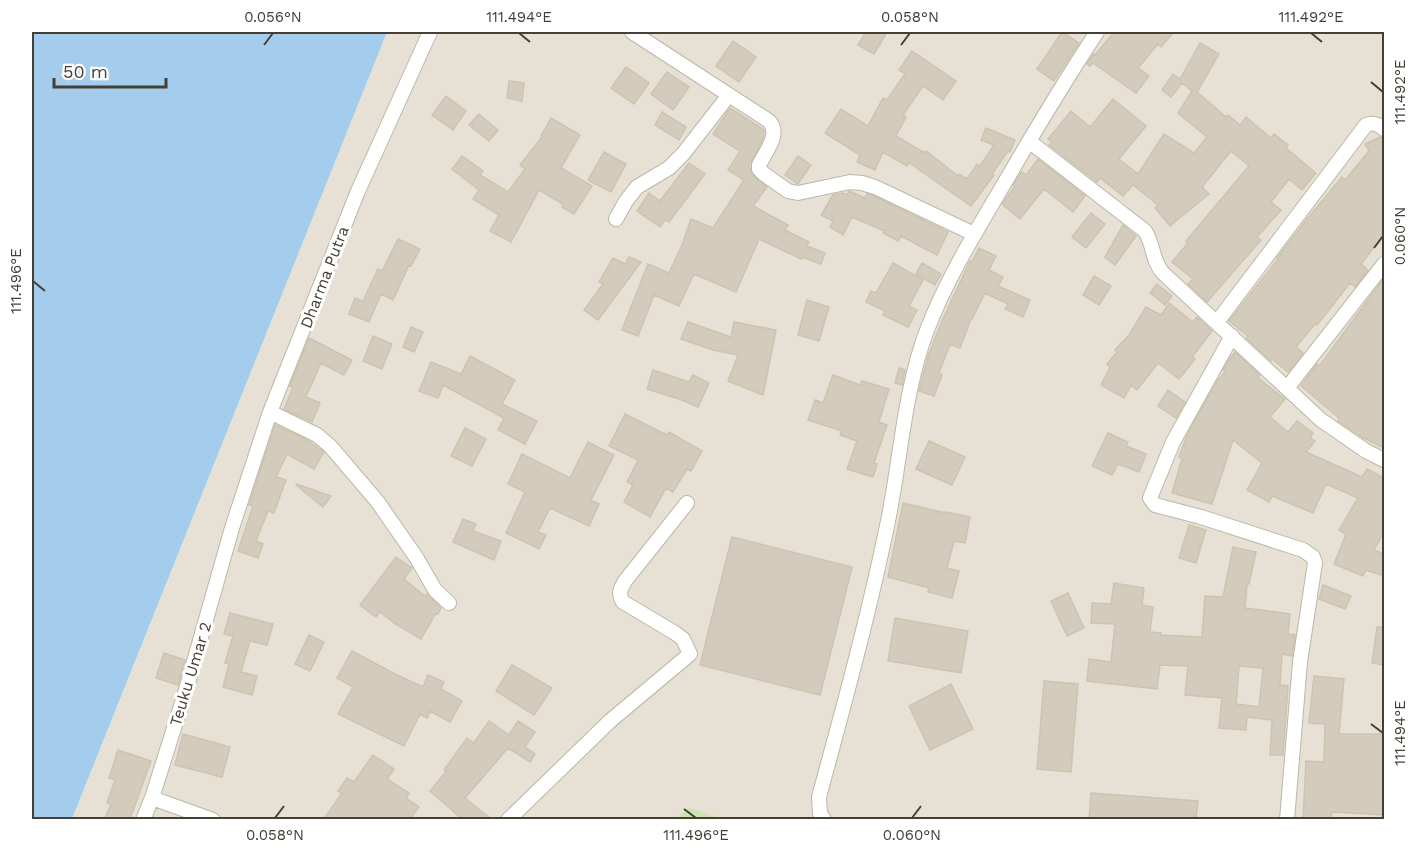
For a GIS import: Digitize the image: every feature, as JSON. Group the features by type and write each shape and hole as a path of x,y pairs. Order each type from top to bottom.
{"street":[{"name":"Dharma Putra","path":"232,528 270,412 358,191 430,32"},
{"path":"632,32 759,113 774,127 774,133 759,169 788,191 798,193 850,182 862,183 974,234"},
{"path":"824,819 820,813 819,797 876,575 896,479 909,394 928,329 974,234 1050,104 1097,32"},
{"path":"616,219 637,187 669,168 683,154 729,95"},
{"path":"1217,322 1366,125 1377,124 1384,129"},
{"path":"1029,141 1145,231 1158,268 1321,420 1342,436 1384,460"},
{"path":"1287,387 1384,264"},
{"path":"1232,336 1173,442 1150,498 1155,505 1202,517 1303,550 1313,557 1315,563 1300,662 1287,819"},
{"path":"270,412 317,435 330,446 377,501 416,557 435,590 449,603"},
{"path":"508,819 610,721 690,654 683,639 623,602 619,596 625,581 687,503"},
{"name":"Teuku Umar 2","path":"143,819 152,798 206,623 232,528"},
{"path":"152,798 213,819"}],"shaded area":[{"path":"387,32 1384,32 1384,819 72,820"}],"green space":[{"path":"690,808 720,818 721,819 674,819"}],"water":[{"path":"32,32 387,32 72,819 32,819"}],"building":[{"path":"866,32 887,32 874,54 858,45"},
{"path":"1062,32 1079,43 1054,81 1037,69"},
{"path":"1114,32 1174,32 1161,47 1158,44 1138,68 1149,76 1136,93 1093,63 1090,66 1087,64"},
{"path":"733,41 756,57 739,82 716,66"},
{"path":"1200,43 1219,54 1197,92 1226,117 1228,115 1240,125 1246,117 1271,138 1274,134 1288,145 1286,148 1316,173 1302,190 1289,179 1271,202 1281,210 1257,237 1261,240 1207,302 1188,284 1193,279 1172,262 1188,243 1186,241 1249,166 1231,151 1202,187 1209,194 1170,226 1155,208 1158,205 1133,185 1123,196 1100,178 1097,182 1049,145 1052,142 1048,139 1071,111 1090,127 1113,99 1146,126 1119,159 1138,174 1164,134 1194,153 1207,137 1178,113 1192,91 1182,83 1171,97 1162,90 1173,74 1180,79"},
{"path":"912,51 956,81 943,100 923,86 903,115 906,117 896,136 925,153 926,151 958,176 959,174 967,179 977,164 980,166 994,145 981,140 986,128 1015,140 1010,152 1008,151 971,206 908,162 907,166 883,152 875,170 857,162 860,155 825,133 841,109 868,126 883,98 887,100 905,74 899,70"},
{"path":"626,67 649,83 634,104 611,88"},
{"path":"667,72 689,87 673,110 651,94"},
{"path":"509,81 524,83 522,101 507,98"},
{"path":"446,96 466,111 453,130 432,115"},
{"path":"730,108 764,130 763,139 749,166 753,175 767,187 753,206 788,225 785,230 809,242 807,246 825,253 821,264 802,257 801,259 759,239 736,292 694,274 679,306 654,295 638,336 622,330 648,264 669,273 691,219 713,228 744,180 728,170 740,151 713,134"},
{"path":"662,112 686,127 679,140 655,125"},
{"path":"479,114 498,130 489,141 469,125"},
{"path":"551,118 580,135 561,168 592,186 574,214 562,207 563,204 539,190 511,242 490,231 499,215 473,199 479,190 452,169 462,156 483,171 480,175 508,192 525,169 520,165 542,137"},
{"path":"1380,137 1384,138 1384,234 1361,264 1368,270 1355,287 1350,283 1317,325 1315,324 1296,347 1303,353 1288,372 1272,359 1271,361 1246,338 1248,336 1229,321 1307,219 1342,177 1345,180 1369,151 1365,144"},
{"path":"604,152 626,164 611,192 588,180"},
{"path":"798,156 811,165 798,184 785,175"},
{"path":"1038,159 1085,196 1073,212 1044,189 1020,219 1002,204 1021,173 1026,175"},
{"path":"689,163 705,174 669,222 665,220 660,227 637,211 649,193 660,201"},
{"path":"849,191 865,198 867,194 872,195 948,232 937,255 901,236 898,241 883,233 884,231 852,217 843,235 830,227 833,221 821,215 833,195 843,193 847,195"},
{"path":"1091,213 1105,224 1086,248 1072,237"},
{"path":"1123,225 1136,236 1115,265 1105,257"},
{"path":"398,239 420,249 411,266 409,265 393,300 381,294 369,322 349,314 355,298 363,301 378,269 382,271"},
{"path":"979,248 996,256 989,270 1003,277 998,286 1030,300 1023,317 1005,309 1008,304 985,293 971,319 960,348 950,344 939,373 942,375 934,396 919,391 928,356 942,321 970,261 972,262"},
{"path":"629,257 641,262 598,320 584,310 603,284 599,282 613,258 625,264"},
{"path":"893,263 923,280 909,306 917,310 908,327 883,315 885,311 866,302 871,291 876,293"},
{"path":"922,263 941,274 935,285 916,274"},
{"path":"1094,276 1111,286 1099,305 1083,295"},
{"path":"1382,281 1384,283 1384,448 1338,421 1339,418 1301,386 1317,364 1320,365"},
{"path":"1157,284 1172,296 1165,305 1150,293"},
{"path":"807,300 829,307 819,341 798,335"},
{"path":"1169,303 1193,322 1197,317 1212,331 1192,357 1195,359 1179,379 1158,363 1137,390 1131,385 1124,398 1101,385 1110,367 1107,364 1117,352 1115,350 1129,335 1146,307 1161,315"},
{"path":"688,322 731,337 734,322 776,330 763,395 728,381 738,355 713,350 681,339"},
{"path":"411,327 423,332 414,352 403,347"},
{"path":"373,336 392,344 382,369 363,361"},
{"path":"309,338 352,360 344,375 321,363 306,397 320,403 312,422 284,409 293,387 290,386"},
{"path":"1235,352 1260,375 1258,378 1285,399 1270,417 1288,432 1297,421 1313,433 1310,438 1315,441 1306,452 1362,477 1367,469 1384,478 1384,532 1374,550 1384,554 1384,576 1366,570 1363,576 1334,564 1346,534 1339,530 1358,498 1326,484 1313,513 1272,496 1269,502 1247,490 1262,463 1233,440 1212,504 1172,493 1182,459 1179,457 1187,435"},
{"path":"470,356 515,380 502,404 537,421 525,444 498,430 504,418 443,385 438,398 419,391 431,362 461,374"},
{"path":"899,368 905,370 902,385 895,383"},
{"path":"653,370 689,382 693,375 709,383 698,407 647,389"},
{"path":"833,375 860,385 862,381 889,389 879,422 887,425 874,463 877,464 873,477 847,469 857,441 840,435 842,431 808,420 815,400 823,403"},
{"path":"1168,390 1185,402 1176,418 1158,406"},
{"path":"625,414 667,435 669,432 702,451 691,471 687,469 673,492 666,488 650,517 624,502 633,485 627,482 638,460 609,446"},
{"path":"275,425 305,439 324,452 314,469 287,454 276,477 286,480 274,513 268,511 256,541 263,544 258,558 238,551 253,506 249,505"},
{"path":"465,428 486,439 472,466 451,456"},
{"path":"1108,433 1128,442 1126,446 1146,454 1139,472 1118,464 1112,475 1092,466"},
{"path":"929,441 965,457 952,485 916,469"},
{"path":"588,442 614,455 591,500 599,504 589,526 550,508 538,532 546,535 539,549 506,533 525,492 508,484 522,454 570,478"},
{"path":"297,484 331,496 323,507"},
{"path":"903,503 970,517 965,543 954,541 947,568 959,571 952,598 928,592 929,588 888,577"},
{"path":"463,519 476,524 473,531 501,541 494,560 453,542"},
{"path":"1189,525 1206,530 1196,563 1179,558"},
{"path":"732,537 852,567 820,695 700,665"},
{"path":"1233,547 1256,552 1249,584 1247,584 1245,608 1290,614 1288,634 1295,635 1292,656 1282,654 1280,685 1288,686 1283,755 1270,755 1272,720 1247,717 1246,730 1219,728 1222,698 1185,695 1188,666 1160,665 1157,689 1087,681 1089,659 1111,662 1115,624 1091,623 1092,603 1111,604 1114,583 1144,588 1142,605 1153,607 1150,632 1161,633 1161,635 1202,637 1205,596 1223,597","holes":["1239,666 1263,668 1259,707 1236,704"]},
{"path":"396,557 412,568 404,579 425,596 427,594 441,608 421,639 380,612 376,617 360,605"},
{"path":"1323,585 1351,596 1345,609 1319,599"},
{"path":"1068,593 1084,628 1067,636 1051,601"},
{"path":"230,613 273,624 267,645 250,641 241,672 257,676 252,695 223,687 229,664 225,663 233,636 224,634"},
{"path":"895,618 968,631 961,673 888,661"},
{"path":"1377,627 1384,627 1384,665 1372,663"},
{"path":"309,635 324,642 310,671 295,664"},
{"path":"352,651 423,687 428,675 444,682 441,689 462,701 450,722 430,711 427,718 420,714 404,746 338,714 353,687 337,678"},
{"path":"164,653 185,660 178,685 156,678"},
{"path":"512,665 552,688 534,715 496,691"},
{"path":"1314,676 1344,679 1339,734 1384,734 1384,815 1332,812 1331,819 1303,819 1306,761 1324,762 1325,724 1309,723"},
{"path":"1044,681 1078,684 1071,772 1037,769"},
{"path":"951,684 973,729 930,750 909,706"},
{"path":"489,721 509,735 518,721 535,732 525,747 535,754 530,762 508,748 465,798 491,819 462,819 430,791 446,772 444,770 467,738 474,743"},
{"path":"183,734 230,747 222,777 175,765"},
{"path":"118,750 151,761 130,819 105,819 111,804 107,803 115,780 109,778"},
{"path":"373,755 394,769 387,779 409,793 406,798 419,807 410,819 324,819 342,793 338,791 347,778 354,782"},
{"path":"1091,793 1198,801 1196,819 1089,819"}]}
